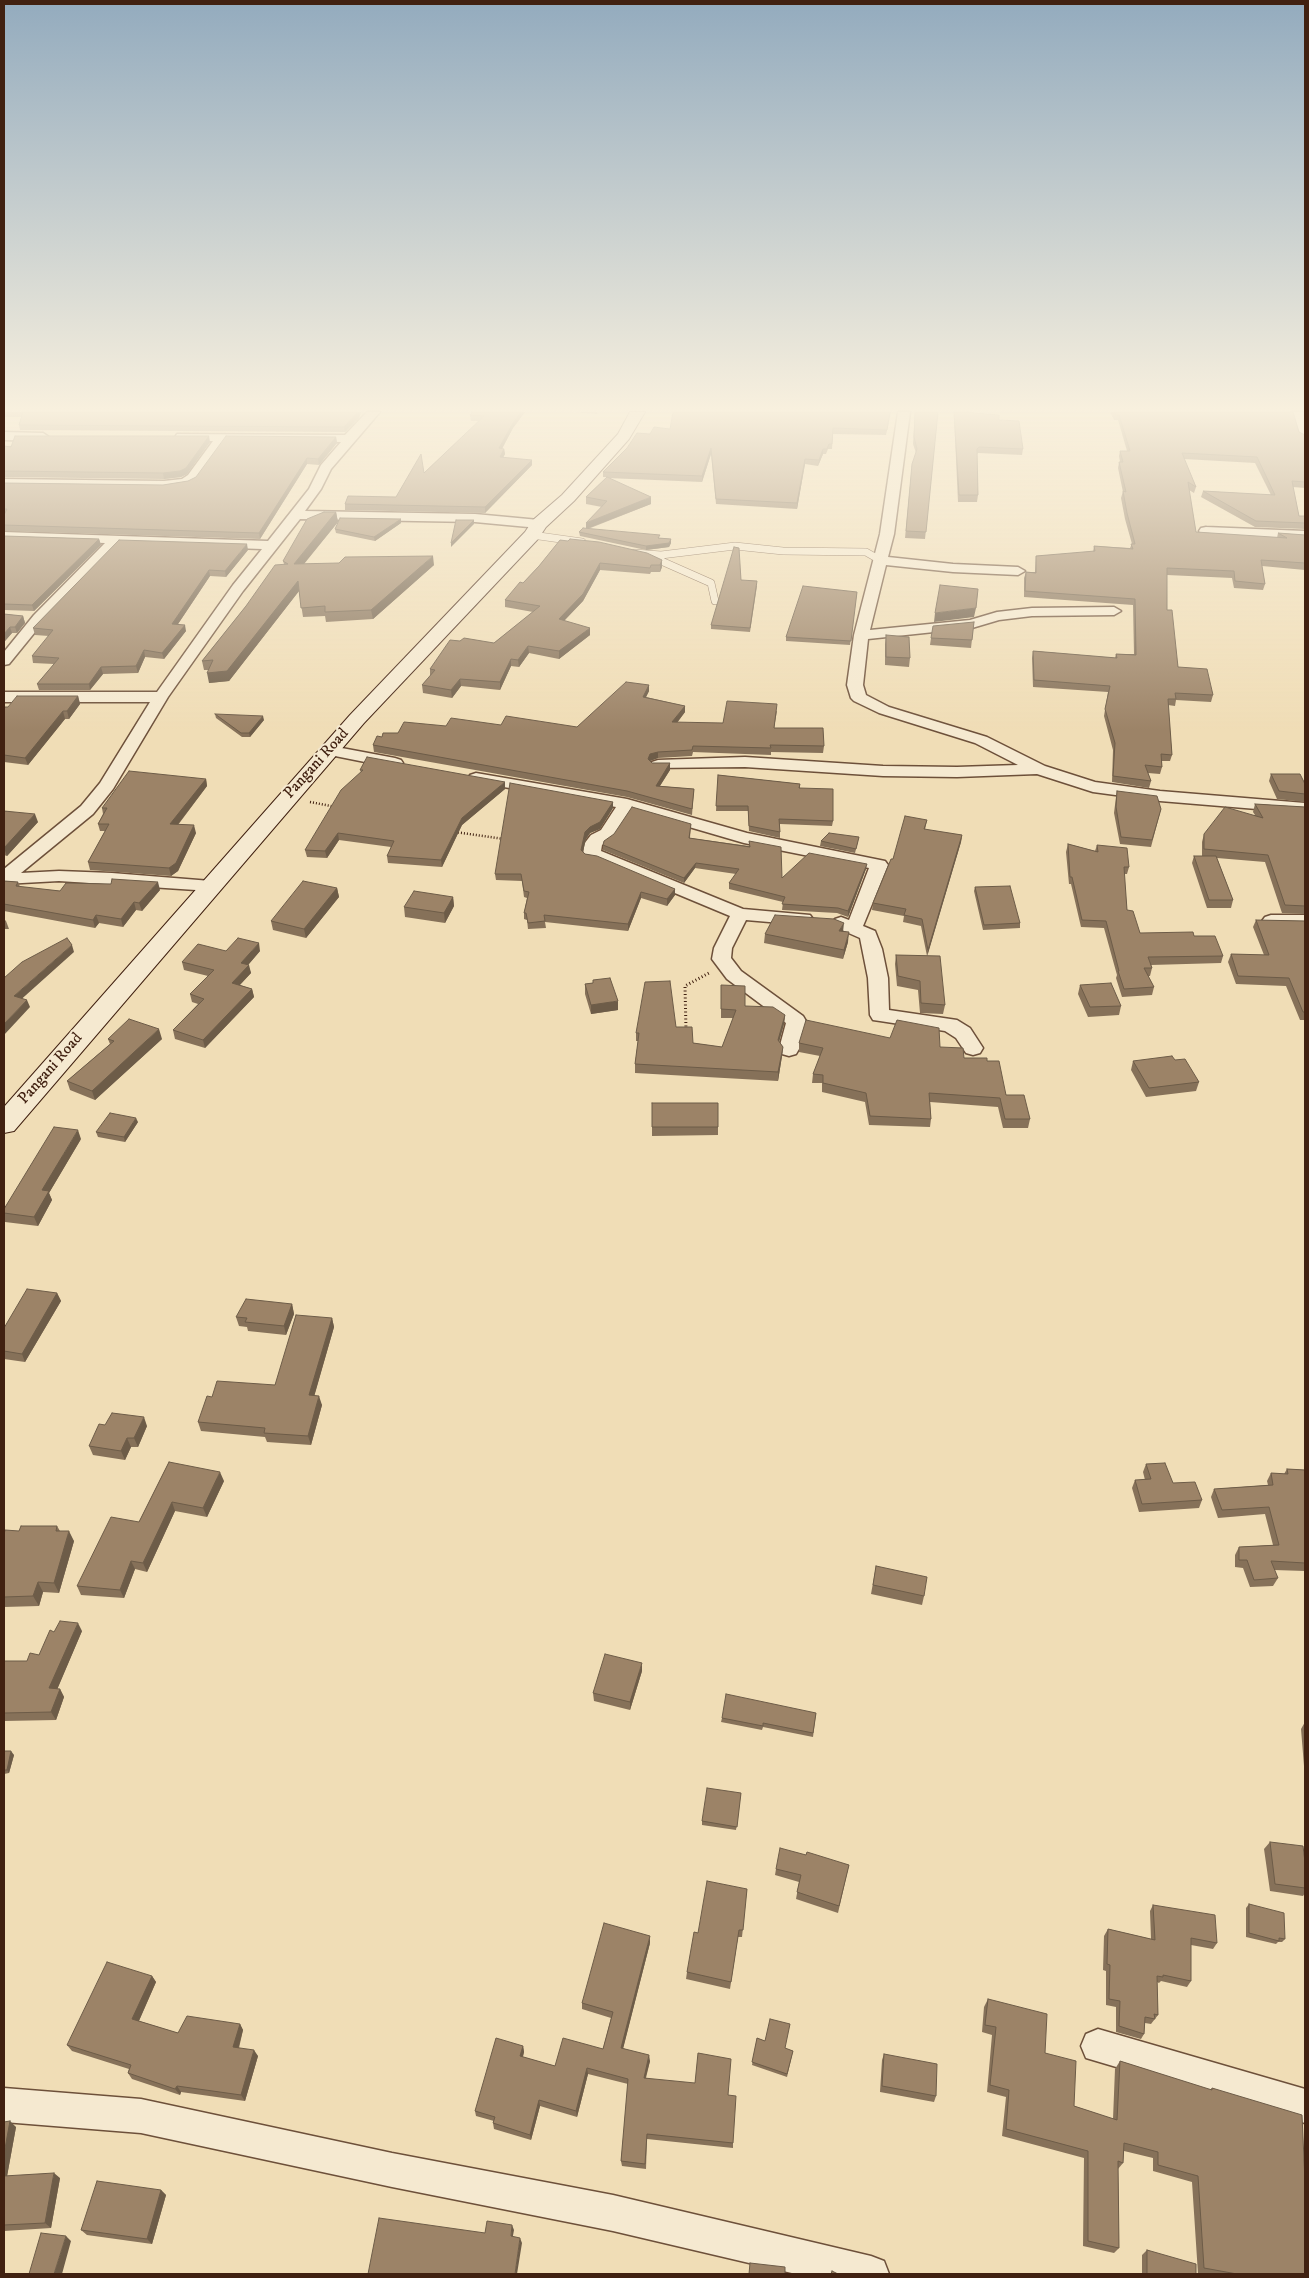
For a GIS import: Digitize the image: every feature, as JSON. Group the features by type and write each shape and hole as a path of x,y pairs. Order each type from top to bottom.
{"main road":[{"name":"Pangani Road","path":"4,1124 410,661 547,518"}],"street":[{"path":"4,878 87,810 107,785 162,697 271,545 293,518"},
{"path":"477,518 535,530"},
{"path":"889,518 887,534 861,635 855,685 859,698 884,710 980,740 1039,769 1093,787 1160,796 1305,808"},
{"path":"1206,531 1305,536"},
{"path":"4,536 271,545"},
{"path":"4,661 39,618 117,539"},
{"path":"880,560 953,568 1018,571"},
{"path":"861,635 963,625 997,616 1032,612 1114,611"},
{"path":"22,617 39,618"},
{"path":"4,697 162,697"},
{"path":"331,751 409,765"},
{"path":"658,765 745,762 882,771 957,772 1039,769"},
{"path":"457,774 627,804 744,838 879,865 857,922 852,928"},
{"path":"627,804 607,834 597,839 593,844 592,855 624,865 740,914 837,921 868,935 873,949 880,1015 950,1025 963,1033 973,1048"},
{"path":"4,878 59,876 112,878 211,886"},
{"path":"740,914 723,948 721,959 734,975 796,1021 789,1049"},
{"path":"1271,921 1305,920"},
{"path":"1098,2046 1305,2106"},
{"path":"4,2105 141,2116 392,2170 613,2213 871,2274"}],"lane":[{"path":"535,530 590,543"},
{"path":"646,555 735,546 783,551 866,552 880,560"},
{"path":"628,552 646,555 711,583 715,601"}],"path":[{"path":"288,798 340,807"},
{"path":"449,831 508,839"},
{"path":"686,1030 685,986 710,972 721,959"}],"building":[{"path":"4,518 268,518 259,533 4,525"},
{"path":"331,518 294,564 339,563 345,557 433,556 371,610 325,612 325,606 301,608 298,581 227,671 207,673 213,660 202,661 246,606 275,565 288,564 283,561 307,519"},
{"path":"340,518 401,519 374,537 335,529"},
{"path":"590,518 598,518 586,523"},
{"path":"907,518 927,518 926,532 906,531"},
{"path":"1128,518 1194,518 1196,532 1287,538 1278,533 1305,535 1305,563 1261,560 1265,584 1235,581 1234,571 1167,568 1167,610 1172,610 1178,667 1207,669 1213,695 1175,693 1176,699 1168,699 1172,755 1161,754 1162,767 1145,765 1151,781 1113,776 1115,743 1105,709 1110,686 1034,680 1033,651 1117,658 1116,654 1136,655 1135,599 1025,591 1026,572 1036,573 1036,556 1095,551 1094,546 1133,549 1131,544 1135,544"},
{"path":"1251,518 1305,518 1305,523 1256,521"},
{"path":"456,520 474,520 451,543"},
{"path":"583,528 660,535 658,538 671,539 669,543 646,546 579,532"},
{"path":"4,536 99,539 32,605 4,604"},
{"path":"570,539 599,542 647,553 662,560 660,565 651,565 650,568 600,563 583,594 559,619 590,628 559,651 528,646 518,660 511,659 500,682 460,679 451,690 422,685 435,670 430,669 450,640 460,641 464,638 494,643 540,606 505,600 520,582 523,583 539,566 560,540 568,541"},
{"path":"119,540 247,544 225,571 209,570 172,624 185,625 162,653 144,650 136,666 101,667 89,684 37,684 59,658 32,656 53,630 33,628"},
{"path":"734,547 739,548 741,580 757,581 750,628 711,625"},
{"path":"940,585 978,589 976,608 935,613"},
{"path":"803,586 857,592 851,641 786,637"},
{"path":"4,614 23,616 15,627 10,627 4,634"},
{"path":"974,622 972,640 931,638 933,626"},
{"path":"886,635 909,637 910,658 886,657"},
{"path":"626,682 649,685 643,697 685,706 672,722 723,723 727,701 777,704 774,728 823,728 824,746 770,745 771,748 693,746 692,750 650,754 648,759 652,763 670,763 656,786 694,789 692,809 627,791 373,745 377,736 382,737 383,733 398,733 404,722 446,726 451,718 501,725 506,716 577,727"},
{"path":"17,696 78,696 67,711 63,711 25,758 4,755 4,709"},
{"path":"215,714 263,716 249,733 241,733"},
{"path":"367,757 505,782 462,818 441,860 387,856 394,841 338,833 325,851 305,850 341,790 363,770 360,770"},
{"path":"129,771 206,779 170,824 194,825 176,863 169,868 88,862 109,824 98,824 107,808 102,808"},
{"path":"1271,774 1300,774 1305,784 1305,794 1279,791"},
{"path":"718,775 800,784 799,788 833,789 833,821 779,819 780,832 749,826 748,806 716,806"},
{"path":"510,783 613,802 600,822 585,832 581,850 585,854 597,856 675,889 667,899 641,892 628,924 544,915 545,921 528,923 526,913 524,913 529,892 524,891 521,874 495,874"},
{"path":"1117,791 1157,796 1161,809 1152,840 1121,837 1116,807"},
{"path":"1255,804 1305,807 1305,906 1285,905 1268,855 1204,849 1204,834 1225,807 1263,818"},
{"path":"632,807 691,824 689,838 750,847 749,841 781,847 782,878 809,853 867,864 848,911 838,908 782,904 785,897 729,883 739,869 696,863 684,878 603,845 604,841 614,834"},
{"path":"4,811 35,814 4,848"},
{"path":"905,816 927,820 924,829 962,835 928,950 922,919 904,915 906,909 873,903 891,859 893,859"},
{"path":"829,833 859,837 856,849 821,841"},
{"path":"1068,844 1098,852 1097,845 1127,848 1129,867 1124,867 1127,910 1133,911 1140,933 1193,932 1194,936 1215,936 1223,956 1148,957 1152,968 1144,968 1154,987 1124,989 1106,921 1082,920 1072,877 1070,877"},
{"path":"1194,856 1216,856 1233,900 1209,900"},
{"path":"112,879 158,882 139,903 134,902 121,919 96,915 93,920 4,904 4,881 18,882 16,886 60,891 66,883 111,884"},
{"path":"303,881 337,888 304,929 271,921"},
{"path":"1010,886 1020,923 984,925 975,887"},
{"path":"414,891 453,897 444,913 404,907"},
{"path":"775,915 834,919 844,923 839,931 849,932 844,950 765,934"},
{"path":"1256,920 1305,921 1305,1012 1303,1012 1289,978 1238,976 1231,954 1269,955"},
{"path":"67,938 72,945 14,996 27,1000 4,1024 4,978 22,962"},
{"path":"238,938 259,943 241,963 249,965 232,983 252,989 203,1040 173,1030 204,999 190,994 214,970 182,962 198,944 226,951"},
{"path":"896,955 940,956 945,1005 921,1003 920,981 898,976"},
{"path":"610,978 618,1001 591,1005 585,984 593,983 593,980"},
{"path":"670,981 676,1027 692,1027 693,1043 722,1047 736,1010 721,1009 721,985 745,986 745,1006 773,1007 785,1015 778,1040 783,1047 778,1072 635,1064 639,1033 636,1033 645,982"},
{"path":"1111,983 1121,1006 1090,1007 1080,985"},
{"path":"129,1019 159,1029 92,1091 67,1081 114,1041 108,1039"},
{"path":"806,1020 890,1038 897,1020 939,1028 940,1047 963,1048 964,1058 987,1058 987,1061 999,1061 1006,1095 1024,1095 1030,1119 1005,1119 1000,1098 929,1093 931,1119 870,1116 866,1093 823,1083 823,1075 813,1074 823,1048 799,1043"},
{"path":"1172,1056 1175,1060 1185,1059 1199,1082 1149,1088 1133,1061"},
{"path":"652,1103 718,1103 718,1127 652,1127"},
{"path":"110,1113 136,1118 124,1137 96,1132"},
{"path":"54,1127 78,1130 42,1190 49,1191 34,1217 4,1213 4,1209"},
{"path":"27,1289 57,1293 22,1354 4,1351 4,1328"},
{"path":"246,1299 292,1304 284,1326 245,1322 247,1318 236,1317"},
{"path":"296,1315 332,1318 309,1395 319,1396 308,1436 264,1433 265,1428 198,1422 207,1396 212,1397 217,1381 275,1385"},
{"path":"112,1413 144,1417 134,1438 127,1438 121,1451 89,1446 99,1424 105,1425"},
{"path":"169,1462 220,1472 203,1508 172,1502 143,1563 131,1561 120,1590 77,1586 111,1517 139,1522"},
{"path":"1165,1463 1173,1483 1195,1482 1202,1500 1142,1504 1135,1480 1151,1479 1146,1464"},
{"path":"1287,1469 1305,1470 1305,1563 1271,1561 1278,1578 1254,1580 1247,1560 1239,1560 1239,1547 1279,1545 1269,1507 1222,1510 1214,1489 1273,1485 1271,1473 1288,1474"},
{"path":"21,1526 57,1526 56,1531 69,1531 54,1583 38,1582 33,1596 4,1597 5,1530 19,1531"},
{"path":"876,1566 927,1577 924,1596 873,1585"},
{"path":"60,1621 78,1623 49,1688 60,1689 51,1712 4,1713 4,1661 27,1661 30,1653 39,1655 50,1630 54,1632"},
{"path":"605,1654 642,1663 630,1702 593,1693"},
{"path":"726,1694 816,1713 813,1733 763,1723 763,1726 722,1718"},
{"path":"4,1751 11,1751 7,1770 4,1770"},
{"path":"707,1788 741,1793 737,1827 702,1821"},
{"path":"1270,1842 1303,1846 1305,1888 1275,1884"},
{"path":"780,1848 806,1855 807,1852 849,1865 839,1906 797,1892 801,1875 776,1869"},
{"path":"707,1881 747,1889 743,1930 739,1930 731,1982 687,1972 694,1932 698,1933"},
{"path":"1249,1904 1284,1913 1285,1939 1279,1938 1279,1941 1249,1933"},
{"path":"1153,1905 1215,1915 1217,1943 1191,1938 1191,1981 1163,1975 1163,1977 1157,1976 1158,2015 1154,2014 1155,2019 1145,2017 1144,2034 1119,2026 1120,2001 1109,1999 1108,1929 1155,1940"},
{"path":"604,1923 650,1936 621,2048 649,2055 644,2078 695,2083 698,2053 731,2059 728,2095 736,2096 733,2143 647,2134 645,2164 621,2161 628,2079 587,2068 576,2111 539,2100 530,2135 493,2123 495,2117 475,2111 496,2038 523,2046 520,2056 555,2066 563,2038 603,2049 613,2012 582,2003"},
{"path":"107,1962 152,1976 132,2019 178,2033 187,2016 240,2024 233,2047 254,2050 241,2095 177,2086 175,2089 128,2073 131,2065 67,2045"},
{"path":"988,1999 1047,2014 1045,2053 1076,2061 1074,2106 1117,2120 1120,2061 1212,2090 1212,2088 1302,2115 1305,2182 1305,2274 1237,2274 1204,2268 1198,2176 1158,2165 1158,2152 1124,2143 1123,2163 1118,2161 1119,2248 1088,2241 1088,2151 1006,2129 1009,2090 990,2085 996,2027 985,2025"},
{"path":"770,2019 790,2024 785,2048 793,2051 787,2074 752,2062 757,2038 765,2041"},
{"path":"884,2054 937,2064 936,2096 882,2086"},
{"path":"10,2121 4,2154 4,2122"},
{"path":"54,2173 45,2223 4,2225 4,2176"},
{"path":"97,2181 161,2190 147,2239 81,2230"},
{"path":"379,2218 485,2233 487,2221 512,2225 511,2236 520,2238 515,2274 368,2274"},
{"path":"41,2233 66,2236 54,2274 29,2274"},
{"path":"1147,2250 1196,2264 1196,2274 1147,2274"},
{"path":"750,2263 785,2267 785,2274 749,2274"}]}
